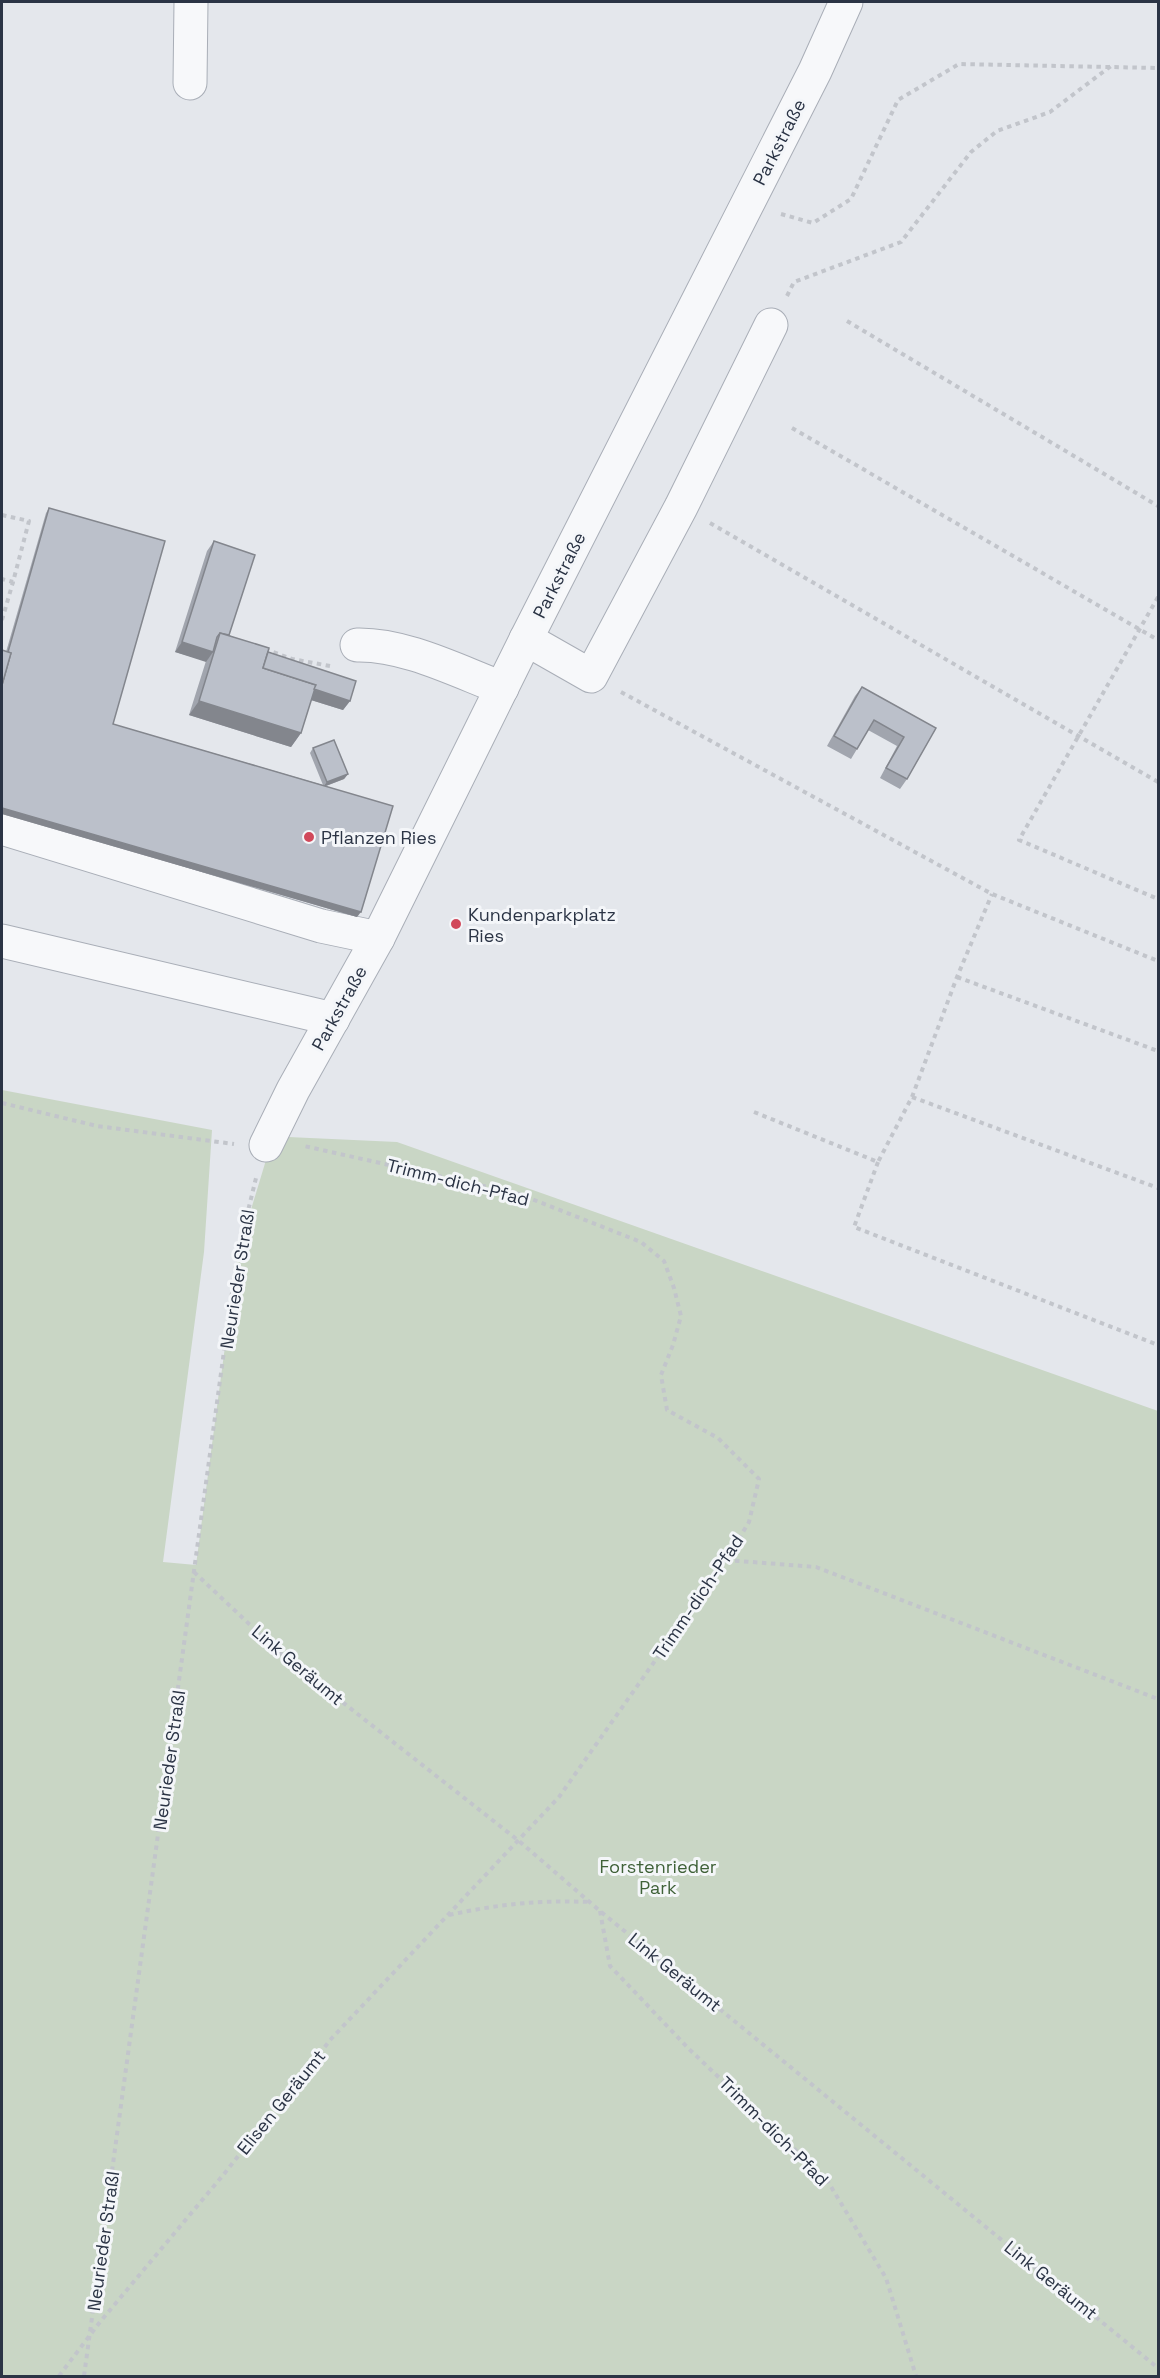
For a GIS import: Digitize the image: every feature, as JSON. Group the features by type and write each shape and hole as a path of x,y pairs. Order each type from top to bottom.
{"street":[{"path":"190,83 191,2"},
{"name":"Parkstraße","path":"266,1145 293,1090 378,938 526,639 815,71 846,2"},
{"path":"526,639 591,676 681,507 771,325"},
{"path":"357,645 378,645 402,651 502,688"},
{"path":"2,828 321,926 378,938"},
{"path":"2,941 333,1019"}],"path":[{"path":"750,198 778,213 813,223 851,199 898,100 959,64 1158,68"},
{"path":"771,325 795,282 901,242 971,152 997,131 1050,112 1112,66"},
{"path":"847,321 1158,506"},
{"path":"792,428 1158,640"},
{"path":"681,507 1158,782"},
{"path":"2,514 29,521 2,620"},
{"path":"2,579 13,582"},
{"path":"1158,597 1080,736 1018,840 1158,899"},
{"path":"258,646 292,659 348,669 357,645"},
{"path":"591,676 992,894 1158,961"},
{"path":"992,894 957,977 912,1097 878,1162 854,1227 1158,1345"},
{"path":"957,977 1158,1051"},
{"path":"912,1097 1158,1188"},
{"name":"Trimm-dich-Pfad","path":"2,1103 97,1126 215,1143 312,1146 519,1194 641,1242 664,1261 681,1316 673,1345 660,1375 667,1410 718,1438 759,1479 749,1522 726,1560 559,1797 519,1841"},
{"path":"754,1112 878,1162"},
{"name":"Neurieder Straßl","path":"84,2376 237,1257 266,1145"},
{"path":"726,1560 816,1567 1158,1699"},
{"name":"Link Geräumt","path":"194,1572 280,1653 519,1841 600,1911 1158,2368"},
{"name":"Elisen Geräumt","path":"59,2376 90,2334 224,2174 331,2039 519,1841"},
{"path":"448,1915 500,1904 549,1900 591,1902"},
{"name":"Trimm-dich-Pfad","path":"600,1911 610,1966 690,2049 827,2180 886,2278 916,2376"}],"green space":[{"name":"Forstenrieder Park","path":"2,1090 212,1130 204,1252 163,1562 196,1565 237,1256 266,1160 288,1137 397,1142 1158,1411 1158,2376 2,2376"}],"building":[{"path":"49,508 165,541 113,724 393,806 361,912 2,808 2,685 11,653 8,652"},
{"path":"214,541 255,555 229,635 220,633 213,652 182,642"},
{"path":"220,633 269,648 263,668 316,685 301,733 199,701"},
{"path":"2,650 11,653 2,685"},
{"path":"268,652 356,681 350,701 314,689 316,685 263,668"},
{"path":"862,687 936,728 907,779 886,768 904,737 874,720 857,749 834,736"},
{"path":"334,740 348,774 327,782 313,748"}],"place":[{"name":"Pflanzen Ries","path":"309,837"},
{"name":"Kundenparkplatz Ries","path":"456,924"}]}
